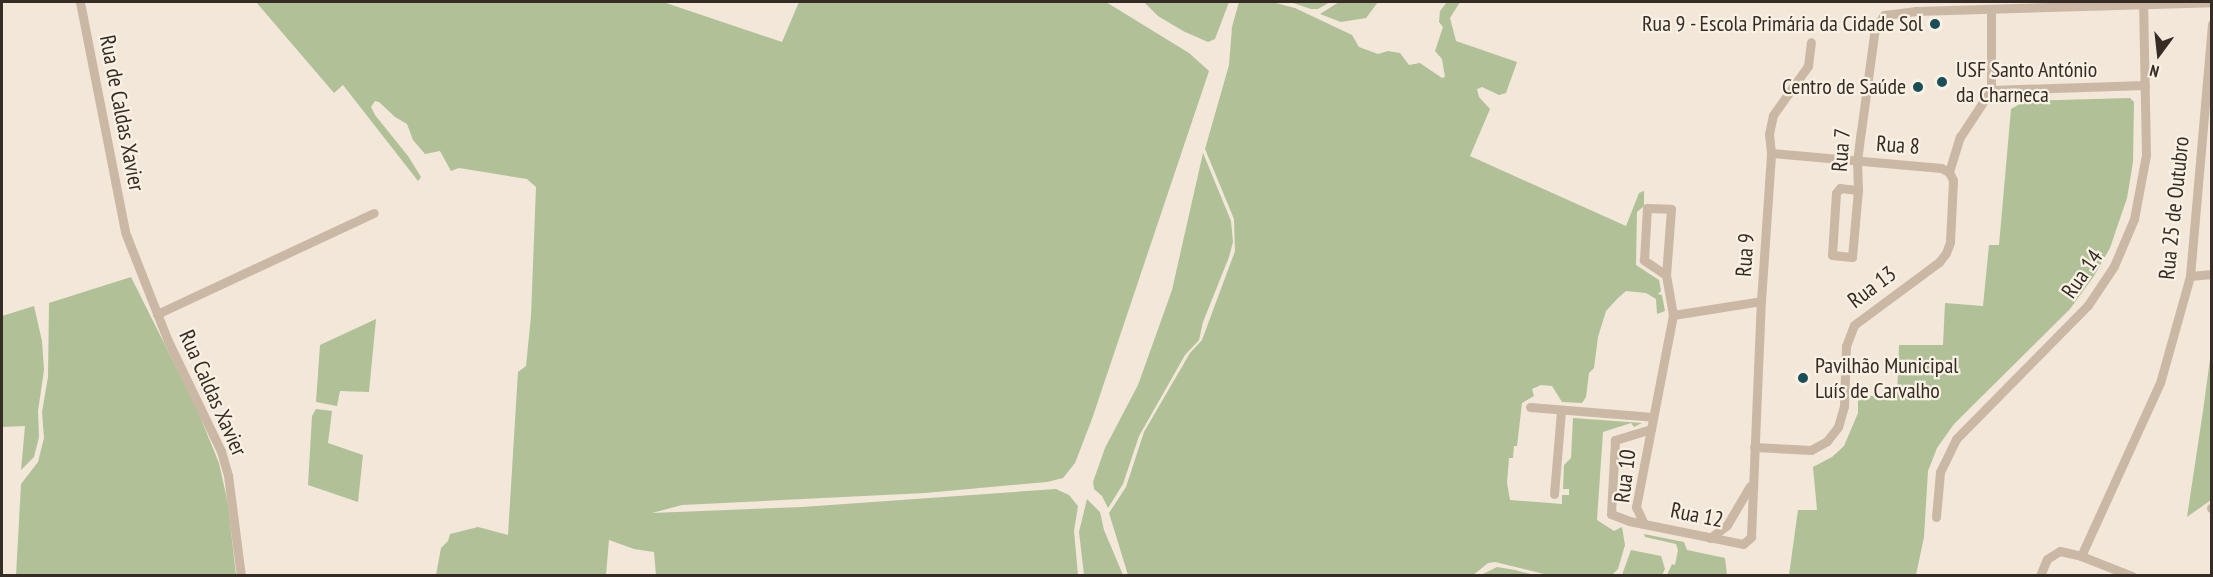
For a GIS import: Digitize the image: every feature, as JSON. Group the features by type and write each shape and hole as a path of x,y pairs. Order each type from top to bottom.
{"street":[{"name":"Rua de Caldas Xavier","path":"80,2 125,232"},
{"path":"1949,172 1960,137 1991,90 1991,9 2027,5 2211,2"},
{"name":"Rua 14","path":"1936,517 1940,472 1956,439 2088,305 2114,266 2134,219 2146,155 2143,4"},
{"name":"Rua 7","path":"1858,190 1840,188 1836,193 1832,255 1852,257 1858,190 1857,162 1875,28 1879,20 1889,13 1991,9"},
{"name":"Rua 25 de Outubro","path":"2081,556 2160,383 2190,276 2211,24"},
{"name":"Rua 9","path":"1743,544 1751,537 1761,301 1771,153 1769,134 1773,115 1808,66 1811,42"},
{"path":"1991,90 2145,84"},
{"name":"Rua 8","path":"1771,153 1941,168 1949,172"},
{"name":"Rua 13","path":"1754,447 1811,450 1827,441 1838,428 1844,406 1846,346 1854,325 1938,262 1946,253 1950,242 1953,180 1949,172"},
{"name":"Rua 10","path":"1644,524 1636,507 1673,315 1666,275 1671,209 1647,208 1644,260 1666,275"},
{"path":"157,314 374,213"},
{"name":"Rua Caldas Xavier","path":"125,232 157,314 224,462 241,576"},
{"path":"2190,276 2211,274"},
{"path":"1673,315 1761,301"},
{"name":"Rua 10","path":"1530,407 1653,417"},
{"path":"1554,494 1561,410"},
{"name":"Rua 10","path":"1644,524 1611,513 1615,440 1651,429"},
{"name":"Rua 9","path":"1710,538 1727,525 1752,482"},
{"name":"Rua 12","path":"1644,524 1743,544"},
{"path":"2040,576 2047,560 2060,551 2081,556 2132,576"}],"green space":[{"path":"256,2 663,2 782,42 799,2 1106,2 1189,53 1209,71 1092,419 1075,463 1063,478 1047,482 925,493 682,505 652,513 802,507 1056,489 1069,495 1078,506 1074,531 1078,575 656,575 654,552 634,549 609,540 606,575 436,575 441,548 448,541 450,534 478,527 508,535 518,372 526,366 531,316 536,187 527,179 459,168 451,171 440,151 425,154 413,140 407,124 375,101 371,107 375,115 408,156 421,177 418,181 343,85 334,93"},
{"path":"1144,2 1229,2 1215,39 1208,42 1158,16"},
{"path":"1239,2 1272,2 1295,8 1352,35 1359,47 1378,54 1388,51 1400,53 1409,65 1420,63 1442,78 1445,77 1442,59 1435,51 1443,27 1439,22 1440,11 1447,2 1460,2 1450,18 1456,41 1517,62 1506,93 1499,95 1482,87 1477,89 1479,97 1490,109 1470,156 1626,226 1639,193 1644,191 1644,206 1637,212 1636,265 1659,280 1661,291 1658,294 1662,295 1665,311 1657,314 1656,299 1646,293 1626,291 1618,298 1606,311 1598,337 1594,368 1589,373 1586,397 1582,403 1562,402 1552,386 1541,385 1532,389 1534,396 1522,403 1517,446 1514,446 1513,458 1509,458 1507,483 1510,500 1562,504 1562,495 1569,495 1569,489 1563,489 1564,465 1571,458 1573,418 1642,423 1634,427 1631,423 1603,432 1597,520 1614,531 1622,527 1625,545 1618,569 1612,575 1548,575 1495,562 1488,563 1472,576 1128,575 1109,513 1126,487 1144,432 1190,353 1202,340 1235,251 1234,219 1205,149 1229,65 1232,27"},
{"path":"1290,2 1330,2 1318,9 1311,9"},
{"path":"1339,2 1378,2 1366,18 1341,22 1320,14"},
{"path":"2130,98 2134,102 2133,162 2127,198 2110,248 2094,276 2070,309 1954,424 1937,448 1928,471 1924,537 1916,575 1789,575 1798,510 1817,510 1813,467 1832,457 1844,446 1858,413 1858,396 1897,396 1899,345 1943,345 1945,303 1983,306 1989,245 1999,245 2011,109 2025,101"},
{"path":"1203,153 1231,221 1233,242 1229,257 1203,322 1199,340 1185,355 1139,436 1123,484 1108,508 1102,496 1094,489 1093,482 1105,448 1138,385 1172,290"},
{"path":"131,277 196,407 219,463 228,504 236,575 16,576 21,484 38,462 44,438 42,412 48,377 49,303"},
{"path":"34,306 42,341 44,370 38,411 39,437 34,457 21,470 25,426 2,427 2,316"},
{"path":"376,319 369,392 340,391 337,406 316,402 320,345"},
{"path":"2211,352 2211,500 2187,517 2203,411"},
{"path":"316,409 332,411 328,443 363,455 358,502 308,485 312,416"},
{"path":"1087,499 1100,512 1104,530 1123,575 1084,575 1079,532"},
{"path":"1644,534 1684,542 1687,550 1725,558 1727,575 1667,575 1672,564 1675,565 1678,550 1676,544 1645,537"},
{"path":"1631,550 1661,556 1665,569 1662,575 1622,575"},
{"path":"1497,567 1515,570 1534,575 1481,575"}],"place":[{"name":"Rua 9 - Escola Primária da Cidade Sol","path":"1935,24"},
{"name":"USF Santo António da Charneca","path":"1942,82"},
{"name":"Centro de Saúde","path":"1918,87"},
{"name":"Pavilhão Municipal Luís de Carvalho","path":"1803,378"}]}
